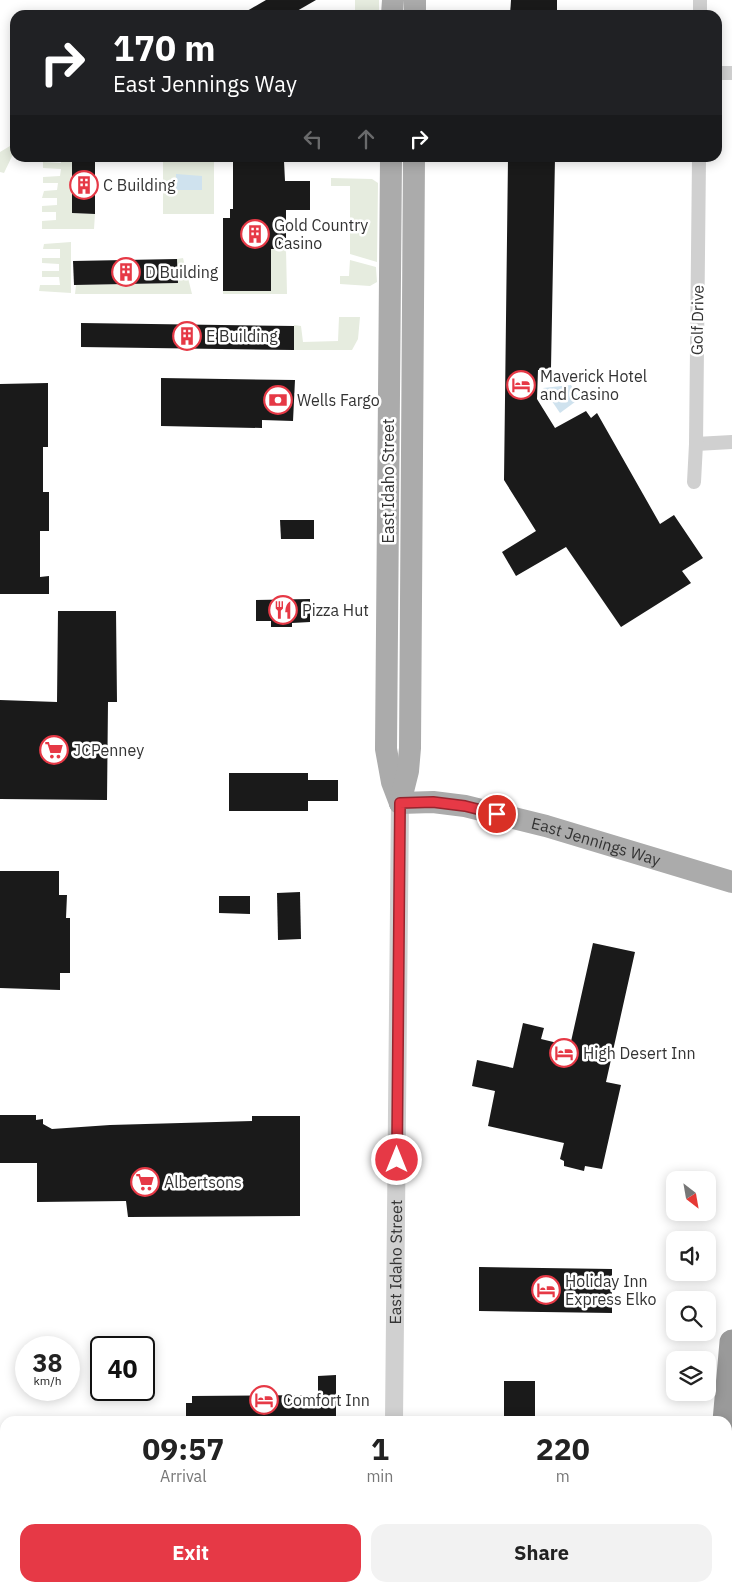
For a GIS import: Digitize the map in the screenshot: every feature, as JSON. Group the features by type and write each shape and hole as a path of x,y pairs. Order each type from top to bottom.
{"highway":[{"path":"725,1416 732,1342"}],"main road":[{"name":"East Idaho Street","path":"391,162 386,749 392,782 400,803"},
{"name":"East Idaho Street","path":"400,803 410,760 414,162"},
{"name":"East Jennings Way","path":"400,803 433,802 465,806 546,826 732,882"}],"street":[{"name":"Golf Drive","path":"694,482 699,162"},
{"path":"696,444 732,442"},
{"name":"East Idaho Street","path":"394,1416 400,803"}],"shaded area":[{"path":"355,0 379,0 379,10 355,10"},
{"path":"10,146 10,160 4,173 0,172 0,152"},
{"path":"43,162 72,162 72,213 95,214 94,229 42,229 42,221 56,220 56,212 42,212 42,206 57,205 57,198 42,198 44,191 57,190 58,183 43,183 43,177 60,176 61,169 43,168"},
{"path":"163,162 214,162 214,214 163,214"},
{"path":"331,178 372,179 378,183 377,262 350,254 350,186 331,186"},
{"path":"71,242 71,293 39,291 40,285 60,285 59,277 42,277 42,271 59,271 59,264 42,263 42,258 60,258 60,249 43,249 44,244"},
{"path":"271,249 286,249 287,294 223,294 223,291 271,291"},
{"path":"183,258 192,294 75,294 76,285 178,283 177,259"},
{"path":"350,260 376,267 377,282 370,286 340,284 340,276 349,276"},
{"path":"339,317 360,317 358,339 352,350 294,350 294,325 301,326 303,342 338,341"}],"water":[{"path":"176,174 202,176 202,190 176,190"},
{"path":"571,385 579,399 560,413 543,388"}],"building":[{"path":"266,0 316,0 299,10 249,10"},
{"path":"511,0 557,0 557,10 510,10"},
{"name":"C Building","path":"72,162 95,162 95,214 72,213"},
{"name":"Gold Country Casino","path":"233,162 284,162 285,181 310,181 310,210 286,210 286,249 271,249 271,291 223,291 223,218 230,218 230,209 233,209"},
{"name":"Maverick Hotel and Casino","path":"508,162 555,162 551,368 538,370 537,399 555,428 586,411 591,418 597,413 660,524 674,515 703,558 682,571 691,583 621,627 566,547 516,576 502,552 536,531 504,480"},
{"name":"D Building","path":"177,259 178,283 74,285 73,261"},
{"name":"E Building","path":"81,323 294,326 294,350 81,347"},
{"path":"161,378 295,380 293,421 262,420 262,428 161,426"},
{"path":"48,383 48,447 43,447 43,492 49,492 49,531 40,531 40,577 49,576 49,594 0,594 0,384"},
{"path":"280,520 314,520 314,539 281,539"},
{"name":"Pizza Hut","path":"310,599 310,622 292,623 292,627 271,627 271,621 256,621 256,600"},
{"name":"JCPenney","path":"58,611 116,611 117,702 108,702 107,800 0,799 0,700 57,702"},
{"path":"229,773 308,773 308,780 338,780 338,801 308,801 308,811 229,811"},
{"path":"0,871 59,871 59,895 67,895 66,918 70,918 70,973 60,973 60,990 0,988"},
{"path":"300,892 301,939 278,940 277,893"},
{"path":"219,896 250,896 250,914 219,913"},
{"name":"High Desert Inn","path":"593,943 635,952 606,1082 621,1085 602,1169 585,1166 584,1171 564,1166 564,1161 560,1159 564,1143 488,1126 495,1091 472,1086 477,1060 513,1068 523,1023 544,1028 541,1039 570,1046"},
{"name":"Albertsons","path":"0,1115 36,1115 36,1120 43,1119 43,1124 52,1129 110,1125 252,1121 252,1116 300,1116 300,1216 128,1217 126,1201 37,1202 37,1163 0,1163"},
{"name":"Holiday Inn Express Elko","path":"479,1267 612,1269 612,1313 479,1311"},
{"name":"Comfort Inn","path":"336,1375 336,1416 186,1416 186,1403 192,1403 192,1396 318,1395 318,1376"},
{"path":"504,1381 535,1381 535,1416 504,1416"}],"place":[{"name":"C Building","path":"84,185"},
{"name":"Gold Country Casino","path":"255,234"},
{"name":"D Building","path":"126,272"},
{"name":"E Building","path":"187,336"},
{"name":"Maverick Hotel and Casino","path":"521,385"},
{"name":"Wells Fargo","path":"278,400"},
{"name":"Pizza Hut","path":"283,610"},
{"name":"JCPenney","path":"54,750"},
{"name":"High Desert Inn","path":"564,1053"},
{"name":"Albertsons","path":"145,1182"},
{"name":"Holiday Inn Express Elko","path":"546,1290"},
{"name":"Comfort Inn","path":"264,1400"}],"route":[{"path":"397,1160 400,803 433,802 465,806 497,814"}]}
